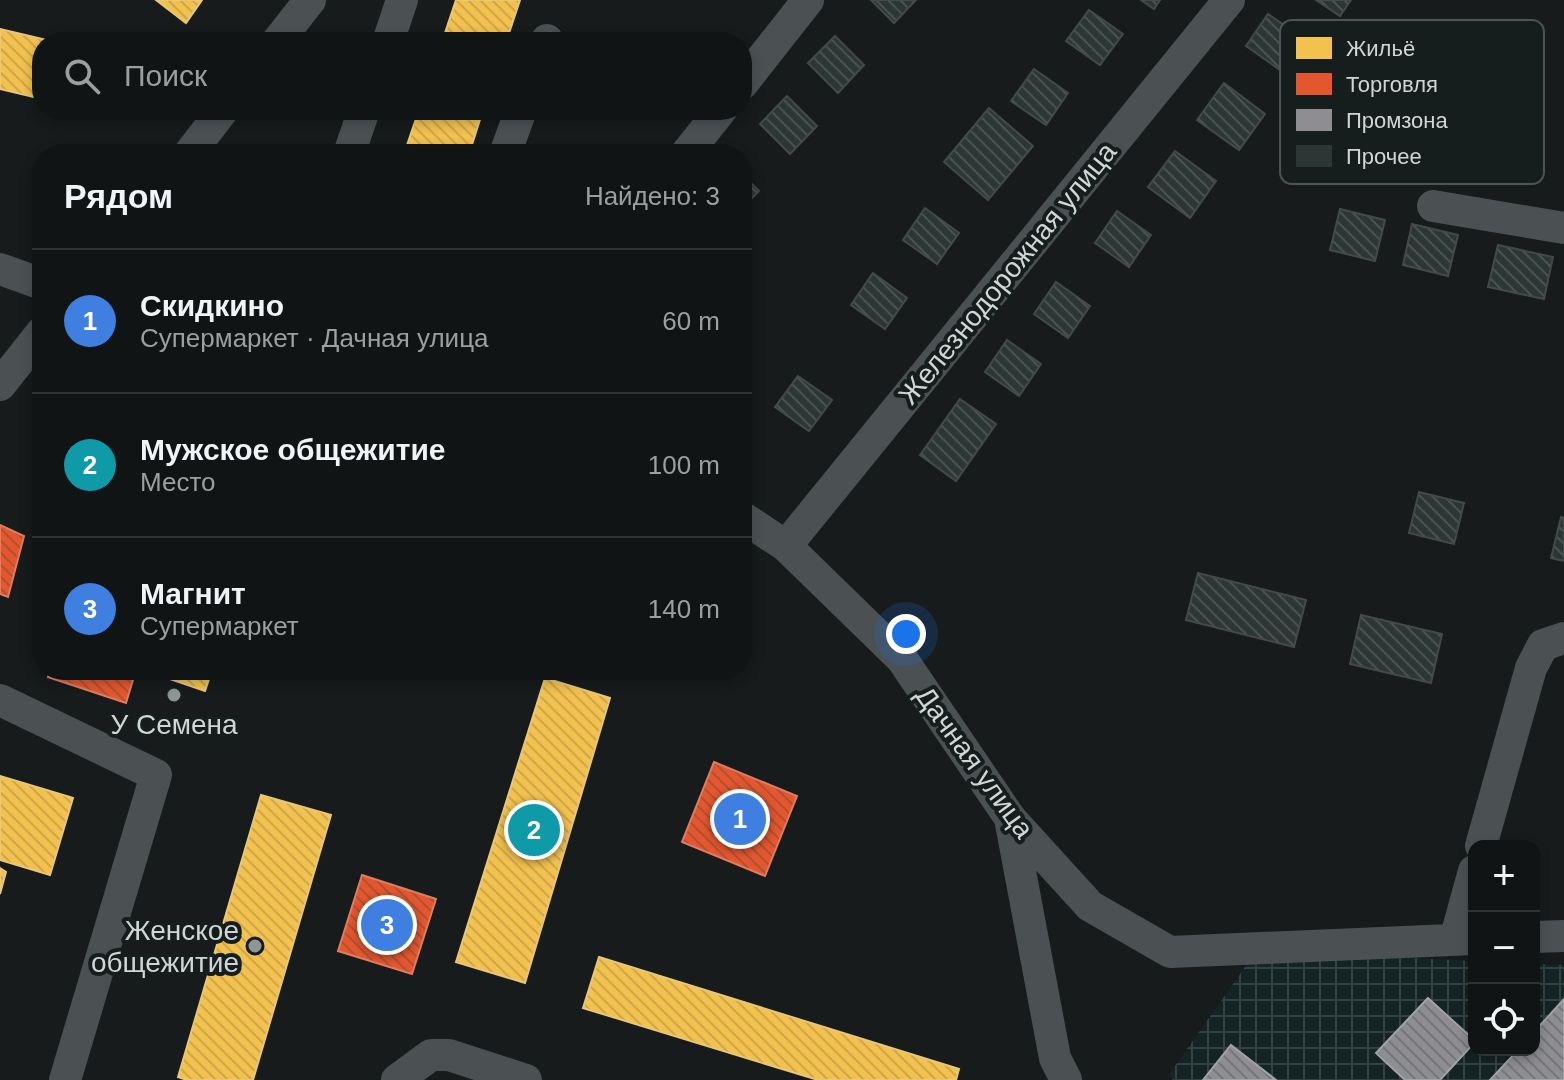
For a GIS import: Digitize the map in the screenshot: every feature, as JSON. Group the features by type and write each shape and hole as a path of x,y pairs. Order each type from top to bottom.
{"street":[{"path":"285,32 310,0"},
{"path":"391,32 402,0"},
{"path":"752,71 808,0"},
{"name":"Железнодорожная улица","path":"786,546 1229,0"},
{"path":"197,144 215,120"},
{"path":"352,144 361,120"},
{"path":"509,144 517,120"},
{"path":"694,144 713,120"},
{"path":"1433,206 1564,228"},
{"path":"0,269 32,280"},
{"path":"0,385 32,345"},
{"name":"Дачная улица","path":"752,524 786,546 902,659 1010,818 1090,906 1170,952 1464,940"},
{"path":"1483,840 1531,668 1543,645 1564,638"},
{"path":"0,700 156,775 73,1078"},
{"path":"1010,818 1055,1058 1066,1080"},
{"path":"1464,940 1468,912"},
{"path":"1540,937 1564,936"},
{"path":"397,1080 431,1055 449,1055 526,1080"}],"shaded area":[{"path":"1257,950 1468,961 1468,1056 1540,1056 1540,964 1564,965 1564,1080 1173,1080 1168,1076"}],"building: Жильё":[{"path":"156,0 202,0 186,23"},
{"path":"456,0 520,0 509,32 445,32"},
{"path":"0,29 32,37 32,97 0,89"},
{"path":"416,120 480,120 472,144 407,144"},
{"path":"173,680 209,680 205,691"},
{"path":"544,680 610,698 525,983 456,962"},
{"path":"0,776 73,798 50,875 0,860"},
{"name":"Женское общежитие","path":"261,795 331,815 253,1080 187,1080 178,1077"},
{"path":"0,868 6,872 0,894"},
{"path":"599,957 959,1069 956,1080 818,1080 583,1008"}],"building: Торговля":[{"path":"0,525 24,536 8,597 0,594"},
{"path":"57,680 133,680 126,703"},
{"path":"714,762 797,796 765,876 682,842"},
{"path":"362,875 436,899 412,974 338,951"}],"building: Промзона":[{"path":"1428,998 1468,1035 1468,1050 1440,1080 1405,1080 1376,1053"},
{"path":"1564,999 1564,1080 1490,1080 1512,1056 1540,1056 1540,1025"},
{"path":"1231,1045 1276,1080 1203,1080"}],"building: Прочее":[{"path":"871,0 916,0 894,23"},
{"path":"1141,0 1160,0 1154,9"},
{"path":"1316,0 1351,0 1340,16"},
{"path":"1089,10 1123,34 1100,65 1066,41"},
{"path":"1268,14 1280,22 1280,70 1246,46"},
{"path":"835,36 864,65 838,93 808,63"},
{"path":"1034,69 1068,93 1046,125 1011,101"},
{"path":"1224,83 1265,114 1239,150 1197,120"},
{"path":"787,96 817,126 790,154 760,124"},
{"path":"989,108 1033,146 988,200 944,162"},
{"path":"1175,151 1216,181 1190,218 1148,187"},
{"path":"752,184 759,191 752,198"},
{"path":"925,208 959,233 937,264 903,240"},
{"path":"1340,209 1385,220 1375,261 1330,250"},
{"path":"1117,211 1151,235 1129,267 1095,243"},
{"path":"1412,224 1458,235 1448,276 1403,265"},
{"path":"1498,245 1553,257 1544,299 1488,287"},
{"path":"873,273 907,298 885,329 851,305"},
{"path":"1056,282 1090,306 1068,338 1034,314"},
{"path":"1007,340 1041,364 1019,396 985,372"},
{"path":"798,376 832,400 809,431 775,407"},
{"path":"960,399 996,424 956,481 920,455"},
{"path":"1419,492 1464,503 1454,544 1409,533"},
{"path":"1561,517 1564,518 1564,561 1551,558"},
{"path":"1198,573 1306,600 1294,647 1186,620"},
{"path":"1361,615 1442,634 1431,683 1350,664"}],"place":[{"name":"У Семена","path":"174,695"},
{"name":"Скидкино","path":"740,819"},
{"name":"Мужское общежитие","path":"534,830"},
{"name":"Магнит","path":"387,925"},
{"name":"Женское общежитие","path":"255,946"}]}
